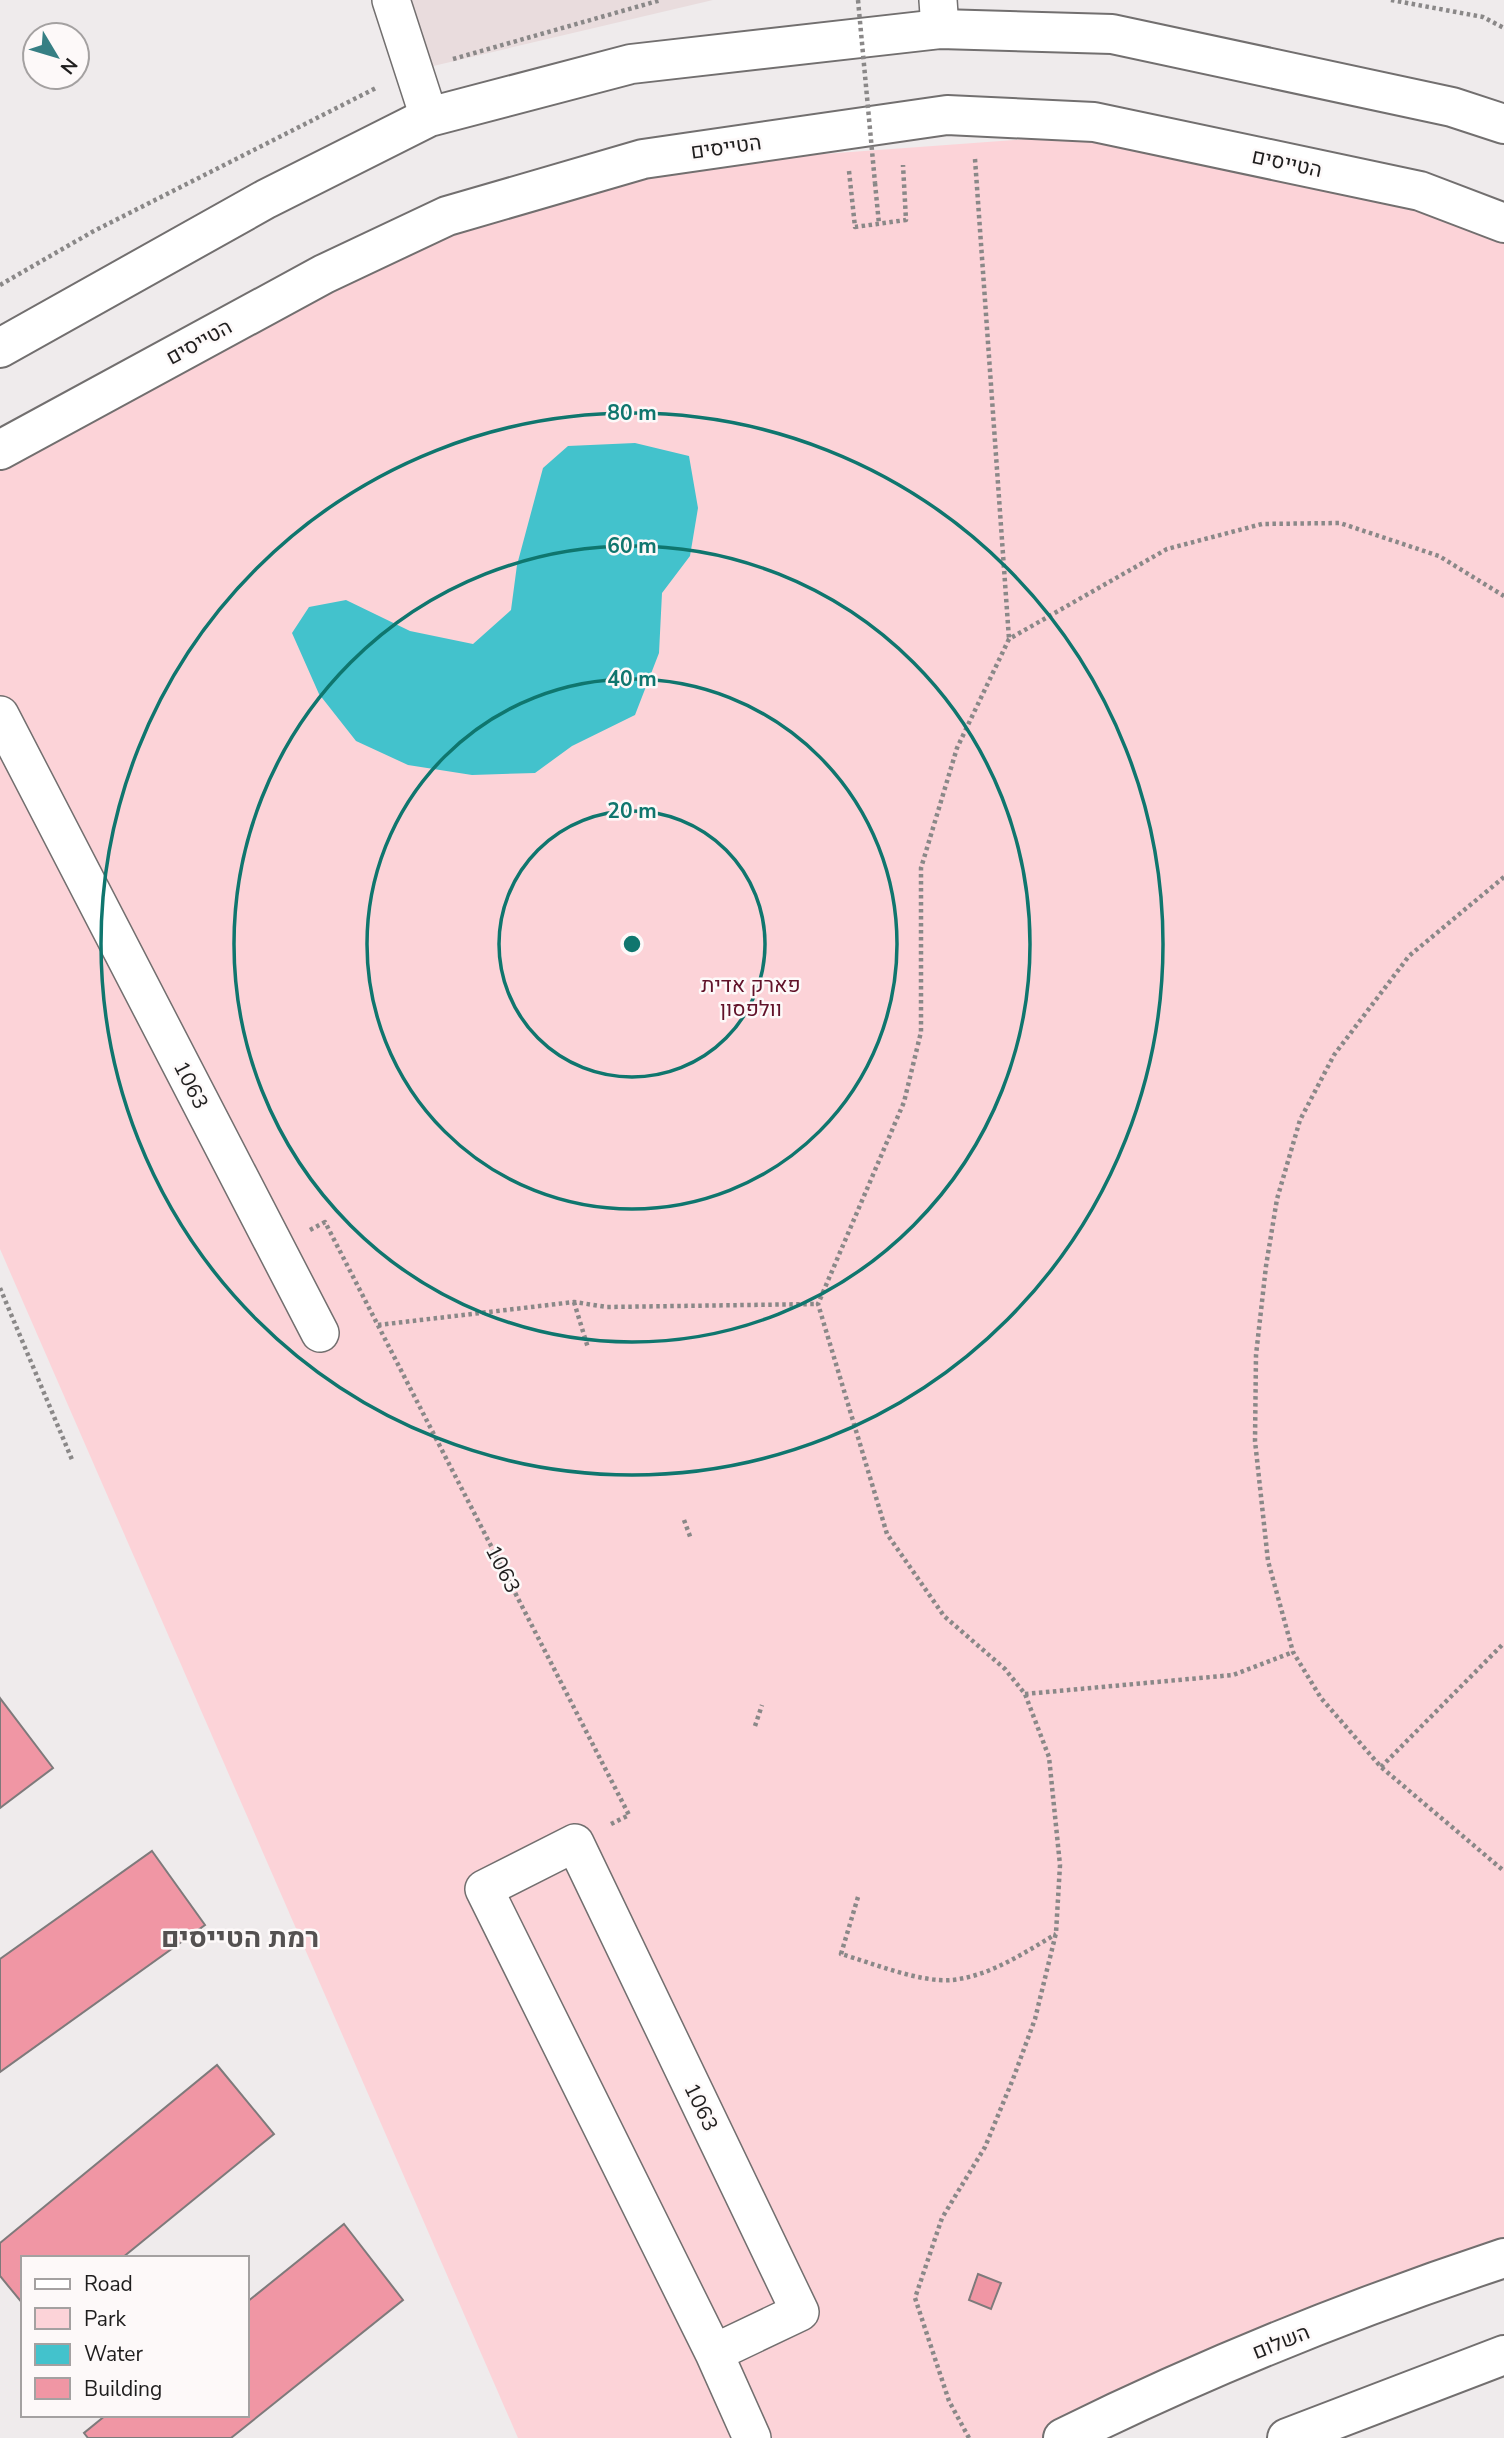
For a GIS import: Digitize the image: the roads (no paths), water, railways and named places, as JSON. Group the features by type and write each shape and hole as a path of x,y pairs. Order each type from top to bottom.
{"main road":[{"path":"0,348 265,199 429,117 631,64 939,15 1112,34 1452,107 1504,124"},
{"name":"הטייסים","path":"0,450 324,274 447,216 643,159 947,115 1094,122 1420,191 1504,223"},
{"name":"השלום","path":"1063,2438 1161,2390 1352,2312 1504,2258"},
{"path":"1287,2438 1504,2355"}],"street":[{"path":"391,0 429,117"},
{"name":"1063","path":"0,715 320,1333"},
{"name":"1063","path":"575,1843 800,2312 714,2353 484,1889 575,1843"},
{"path":"714,2353 752,2438"}],"water":[{"path":"635,443 689,456 698,508 690,556 662,593 659,653 635,715 572,746 535,773 472,775 408,765 356,741 319,694 292,633 309,607 346,600 410,631 473,644 511,610 517,565 543,468 568,446"}],"district":[{"name":"רמת הטייסים","path":"240,1937"}],"park label":[{"name":"פארק אדית וולפסון","path":"751,997"}]}
